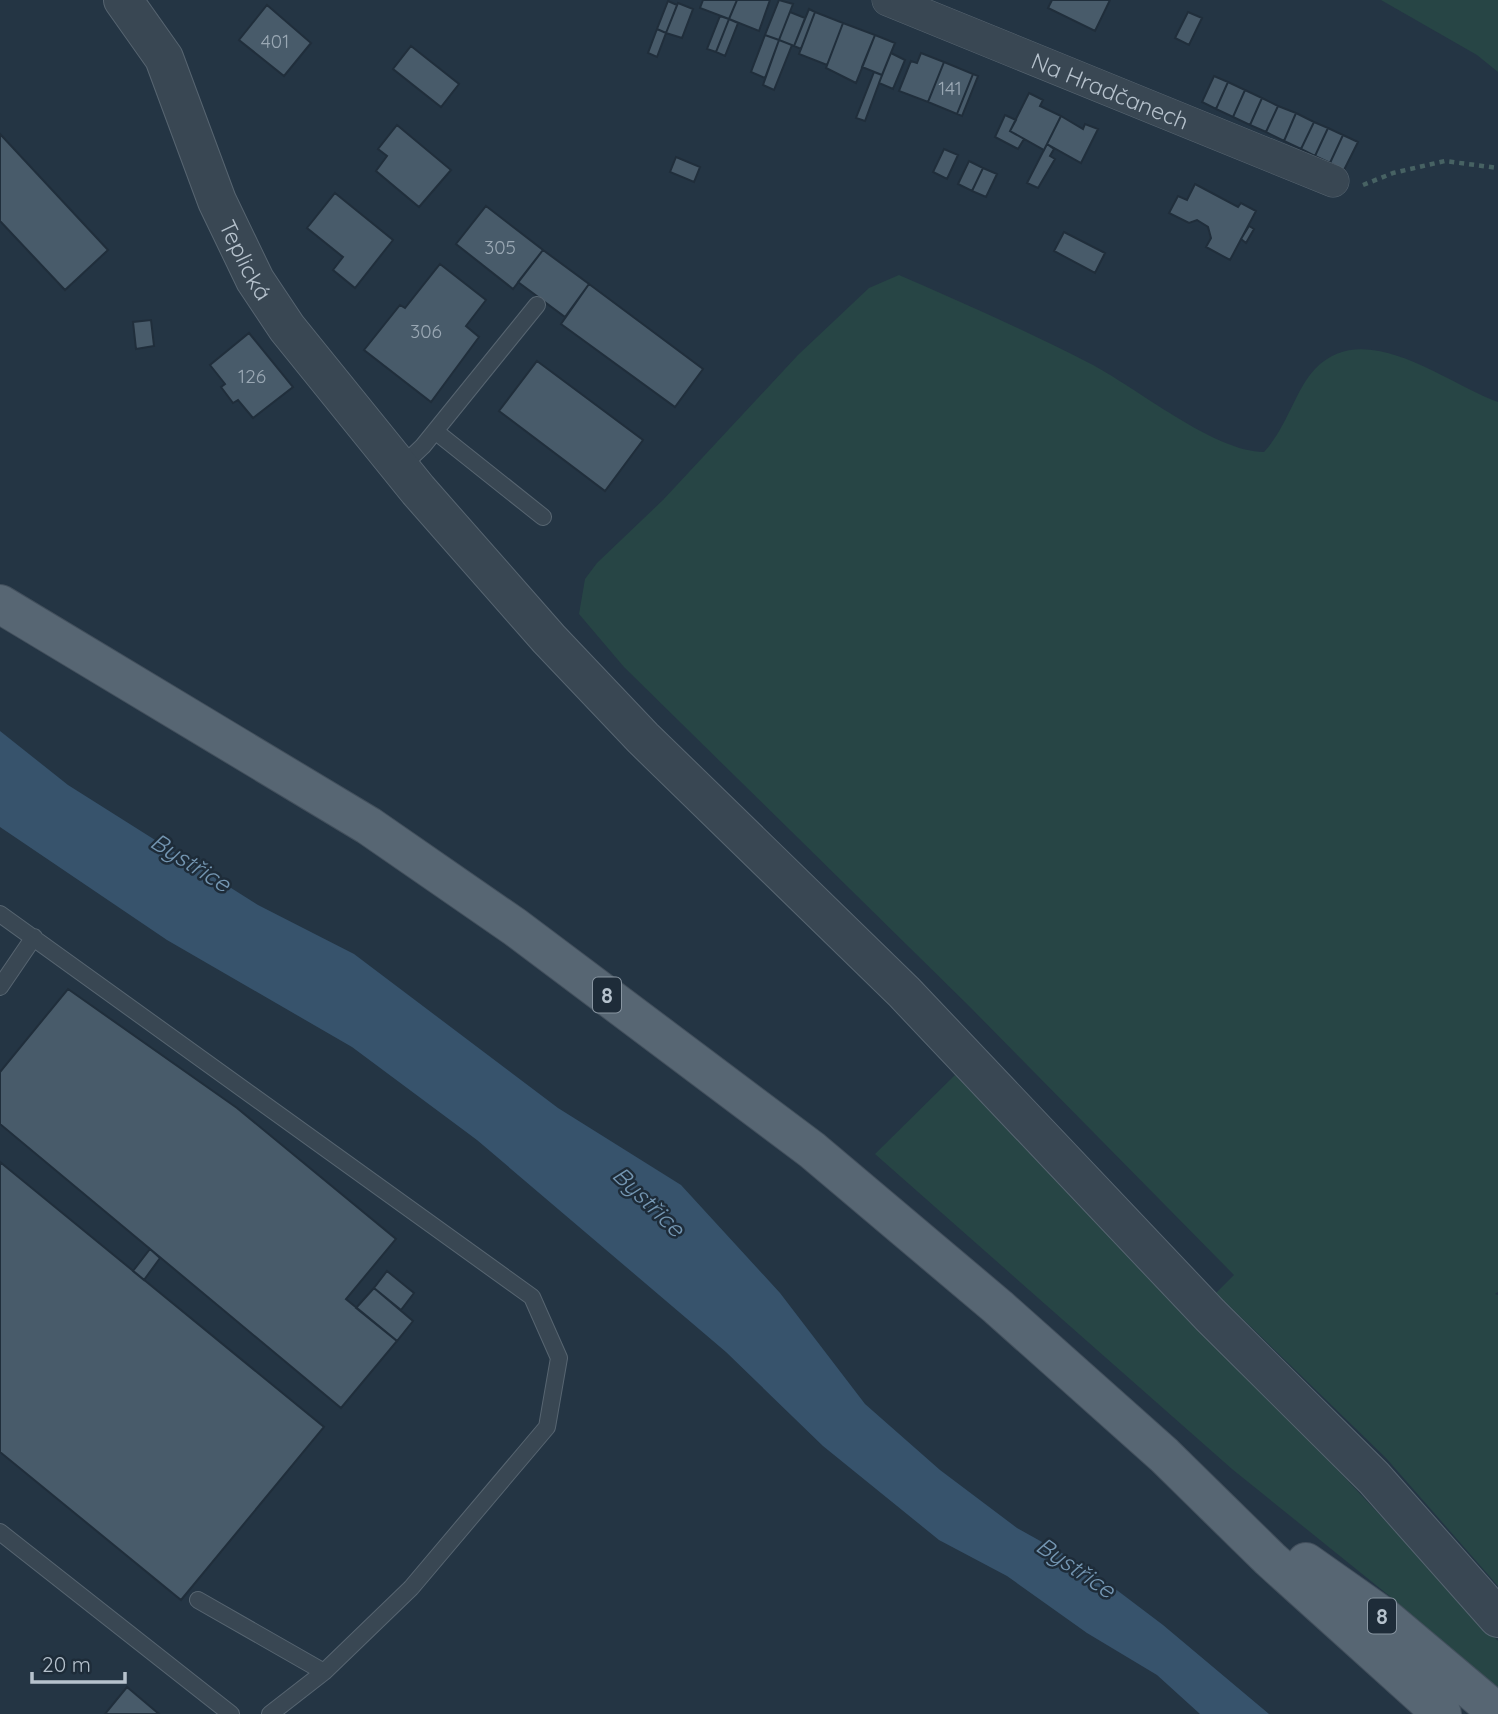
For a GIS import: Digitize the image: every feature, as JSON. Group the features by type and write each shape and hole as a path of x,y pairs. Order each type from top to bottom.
{"main road":[{"name":"8","path":"0,604 369,826 515,927 812,1150 998,1307 1283,1557 1384,1617 1498,1713"},
{"name":"8","path":"1283,1557 1403,1714"},
{"path":"1283,1557 1442,1714"},
{"path":"1283,1557 1467,1714"}],"street":[{"name":"Teplická","path":"122,0 164,58 217,201 255,280 294,338 409,479 549,639 634,728 904,992 1210,1315 1374,1478 1498,1618"},
{"name":"Na Hradčanech","path":"888,0 1333,181"}],"lane":[{"path":"409,479 435,431 537,305"},
{"path":"435,431 543,517"},
{"path":"0,914 533,1297 559,1358 547,1427 411,1588 324,1672 270,1714"},
{"path":"0,987 34,937"},
{"path":"0,1532 231,1714"},
{"path":"198,1600 324,1672"}],"path":[{"path":"1333,181 1368,185 1393,173 1445,161 1498,168"}],"green space":[{"path":"1381,0 1498,0 1498,72 1477,55"},
{"path":"899,275 1066,351 1199,430 1244,449 1264,452 1315,369 1335,354 1358,349 1381,351 1406,359 1498,402 1498,1292 1495,1294 1498,1295 1498,1586 1386,1458 1216,1293 1234,1275 969,1006 624,667 579,614 585,579 597,563 663,500 798,355 869,288"},
{"path":"955,1075 1139,1258 1498,1641 1498,1689 1387,1594 1232,1469 875,1154"}],"water":[{"name":"Bystřice","path":"0,731 68,785 258,905 354,954 558,1108 681,1185 780,1293 865,1404 940,1470 1017,1528 1085,1566 1163,1625 1269,1714 1200,1714 1157,1675 1087,1633 1007,1576 939,1540 823,1446 726,1352 477,1140 352,1047 167,940 0,827"}],"building":[{"path":"703,0 737,0 729,19 700,8"},
{"path":"737,0 770,0 759,31 729,19"},
{"path":"779,0 793,4 779,40 765,35"},
{"path":"1052,0 1110,0 1095,31 1048,8"},
{"path":"668,1 677,5 666,33 657,29"},
{"path":"678,3 693,9 682,38 666,33"},
{"path":"267,5 311,43 284,76 239,40"},
{"path":"809,9 815,12 801,49 794,46"},
{"path":"790,12 805,18 794,46 779,40"},
{"path":"815,12 843,23 827,65 799,54"},
{"path":"1188,12 1202,18 1189,45 1175,38"},
{"path":"720,16 729,19 716,52 707,49"},
{"path":"729,19 738,23 725,56 716,52"},
{"path":"843,23 875,35 856,83 826,68"},
{"path":"657,29 666,33 657,57 648,53"},
{"path":"765,35 779,40 765,78 751,72"},
{"path":"875,35 895,43 882,75 862,67"},
{"path":"779,40 792,45 774,90 763,85"},
{"path":"411,46 459,84 441,107 393,69"},
{"path":"891,53 905,60 893,89 879,83"},
{"path":"921,53 944,62 928,102 899,91 911,61 917,63"},
{"path":"944,62 973,74 957,114 928,102"},
{"path":"874,72 882,75 865,121 856,118"},
{"path":"973,74 978,76 962,116 957,114"},
{"path":"1214,76 1228,82 1216,109 1202,102"},
{"path":"1228,82 1245,90 1233,117 1216,109"},
{"path":"1245,90 1262,98 1250,125 1233,117"},
{"path":"1029,93 1043,100 1040,106 1061,116 1044,150 1010,131"},
{"path":"1262,98 1278,106 1266,132 1250,125"},
{"path":"1278,106 1296,113 1284,141 1266,132"},
{"path":"1296,113 1314,122 1301,149 1284,141"},
{"path":"1005,115 1016,120 1010,131 1024,139 1018,149 995,137"},
{"path":"1061,116 1083,129 1085,124 1098,129 1081,163 1047,144"},
{"path":"1314,122 1328,128 1315,156 1301,149"},
{"path":"397,125 451,170 419,207 376,171 387,156 378,149"},
{"path":"1328,128 1343,135 1330,163 1315,156"},
{"path":"0,134 108,250 65,290 0,221"},
{"path":"1343,135 1358,142 1344,170 1330,163"},
{"path":"1047,144 1054,149 1050,156 1055,159 1038,188 1027,183"},
{"path":"944,149 958,155 947,179 933,172"},
{"path":"676,157 700,167 694,182 670,172"},
{"path":"969,161 983,168 972,191 958,184"},
{"path":"983,168 997,174 986,197 972,191"},
{"path":"1195,184 1238,207 1241,203 1256,211 1230,260 1206,247 1211,238 1208,227 1197,220 1189,223 1169,213 1178,196 1187,200"},
{"path":"335,193 393,240 355,288 333,270 343,257 307,228"},
{"path":"486,206 543,250 513,289 456,244"},
{"path":"1249,226 1254,229 1246,243 1241,239"},
{"path":"1064,232 1105,253 1095,273 1054,251"},
{"path":"543,250 589,284 565,317 518,282"},
{"path":"440,264 486,300 466,326 479,337 431,402 364,350 400,305 405,308"},
{"path":"589,284 703,369 675,407 561,324"},
{"path":"151,320 154,346 136,349 133,322"},
{"path":"249,333 293,387 253,418 238,400 233,403 221,387 225,384 210,365"},
{"path":"537,361 643,440 605,491 499,411"},
{"path":"68,989 237,1108 396,1239 346,1299 397,1341 341,1408 0,1124 0,1072"},
{"path":"0,1162 324,1427 181,1600 0,1452"},
{"path":"150,1249 160,1258 144,1280 133,1271"},
{"path":"387,1271 414,1293 401,1310 374,1288"},
{"path":"374,1288 413,1321 397,1341 356,1308"},
{"path":"127,1687 159,1714 105,1714"}]}
